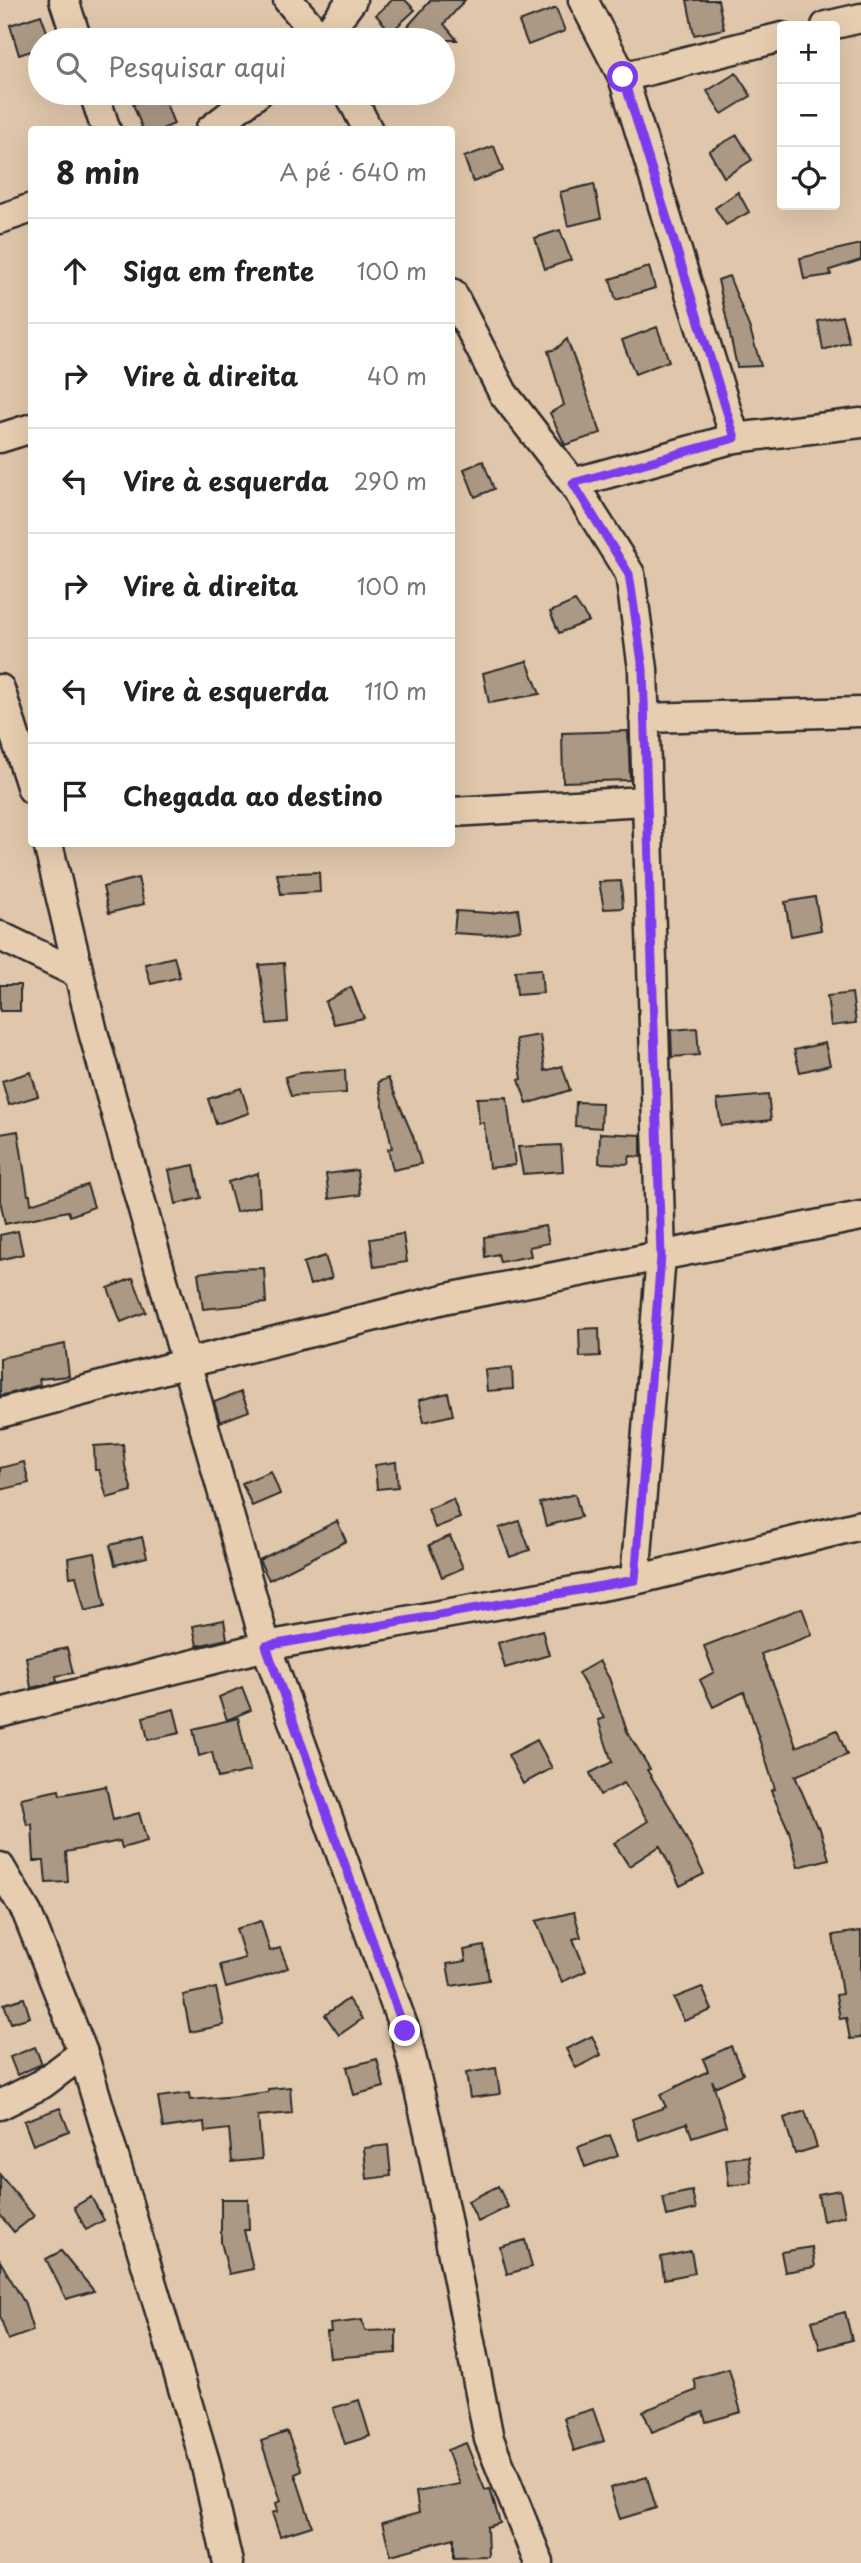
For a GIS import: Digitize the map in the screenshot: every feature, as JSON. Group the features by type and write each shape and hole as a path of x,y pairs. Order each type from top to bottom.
{"street":[{"path":"64,0 73,28"},
{"path":"288,0 312,28"},
{"path":"331,28 352,0"},
{"path":"583,0 623,77 735,438"},
{"path":"840,23 861,18"},
{"path":"623,77 777,38"},
{"path":"98,105 105,126"},
{"path":"215,126 242,105"},
{"path":"355,105 366,126"},
{"path":"0,219 28,209"},
{"path":"455,299 503,393 573,483 629,574 643,669 661,1256 635,1580"},
{"path":"573,483 735,438 861,423"},
{"path":"0,438 28,429"},
{"path":"0,689 28,776"},
{"path":"644,718 861,712"},
{"path":"455,812 645,801"},
{"path":"49,847 93,1032 266,1646 405,2031 429,2132 489,2439 539,2563"},
{"path":"0,936 79,974"},
{"path":"0,1413 448,1298 861,1216"},
{"path":"0,1713 266,1646 635,1580 861,1525"},
{"path":"0,1867 27,1913 83,2053 205,2462 228,2563"},
{"path":"0,2105 42,2084 83,2053"}],"building":[{"path":"392,0 405,0 415,10 395,28 387,28 376,15"},
{"path":"431,0 465,0 444,24 447,28 408,26"},
{"path":"687,0 718,0 724,29 694,35"},
{"path":"556,8 565,31 528,45 519,22"},
{"path":"41,15 46,28 28,28 28,52 19,55 10,25"},
{"path":"736,73 751,96 722,114 707,91"},
{"path":"133,105 167,105 174,124 141,126"},
{"path":"737,135 752,160 724,177 709,151"},
{"path":"494,146 503,171 473,182 464,157"},
{"path":"594,184 601,218 568,226 560,192"},
{"path":"738,192 749,212 726,225 715,208"},
{"path":"560,230 571,260 545,269 535,238"},
{"path":"861,244 861,260 830,270 831,275 804,279 800,258"},
{"path":"649,267 655,288 616,300 610,279"},
{"path":"729,276 761,366 737,367 718,280"},
{"path":"842,316 849,342 823,350 818,321"},
{"path":"657,327 669,361 635,374 622,340"},
{"path":"567,339 601,433 565,445 550,413 564,405 548,351 556,349"},
{"path":"483,461 494,489 475,497 464,469"},
{"path":"575,601 589,621 559,633 550,612"},
{"path":"527,661 540,694 489,703 483,673"},
{"path":"628,731 630,780 563,782 562,733"},
{"path":"319,872 320,892 281,894 277,874"},
{"path":"138,878 144,904 109,913 103,887"},
{"path":"621,881 623,908 604,909 599,882"},
{"path":"815,897 821,930 791,936 785,902"},
{"path":"518,909 521,930 486,935 454,933 456,911 491,913"},
{"path":"174,957 180,977 151,984 145,964"},
{"path":"284,963 288,1022 267,1024 259,965"},
{"path":"541,969 543,993 517,995 515,971"},
{"path":"0,985 20,985 20,1011 0,1011"},
{"path":"351,987 364,1018 334,1024 325,1002"},
{"path":"852,993 856,1023 831,1026 827,996"},
{"path":"697,1028 699,1055 672,1057 671,1030"},
{"path":"540,1035 545,1071 562,1066 570,1090 527,1104 519,1080 522,1079 516,1039"},
{"path":"825,1043 830,1065 800,1072 794,1050"},
{"path":"345,1070 346,1093 291,1096 285,1077 298,1073"},
{"path":"31,1072 38,1096 9,1105 2,1081"},
{"path":"388,1078 413,1136 421,1164 393,1170 388,1149 392,1148 378,1082"},
{"path":"241,1088 249,1113 216,1124 208,1099"},
{"path":"768,1095 771,1120 721,1126 717,1100"},
{"path":"507,1097 515,1165 489,1168 484,1123 479,1123 477,1098"},
{"path":"576,1102 602,1103 601,1128 575,1126"},
{"path":"18,1131 31,1204 87,1185 94,1207 70,1216 68,1211 5,1224 0,1200 0,1134"},
{"path":"600,1133 641,1135 641,1157 630,1156 628,1164 599,1163"},
{"path":"561,1145 563,1171 523,1174 518,1147"},
{"path":"194,1165 201,1198 176,1204 169,1170"},
{"path":"357,1170 360,1195 329,1199 326,1174"},
{"path":"258,1173 260,1206 236,1212 228,1182"},
{"path":"545,1226 549,1243 529,1247 531,1256 500,1262 498,1254 485,1257 484,1237"},
{"path":"18,1231 23,1254 0,1260 0,1235"},
{"path":"403,1234 407,1262 374,1267 370,1239"},
{"path":"325,1256 332,1278 310,1285 303,1263"},
{"path":"264,1268 266,1303 203,1309 198,1273"},
{"path":"133,1278 146,1312 121,1322 108,1288"},
{"path":"599,1328 600,1356 580,1357 579,1329"},
{"path":"65,1344 69,1376 39,1379 40,1385 0,1396 0,1358"},
{"path":"512,1368 513,1389 487,1391 485,1370"},
{"path":"241,1392 249,1411 220,1422 214,1402"},
{"path":"448,1393 453,1415 424,1422 419,1400"},
{"path":"123,1444 125,1466 132,1491 107,1498 99,1470 95,1470 94,1446"},
{"path":"24,1462 29,1483 0,1490 0,1468"},
{"path":"396,1462 398,1487 377,1489 375,1465"},
{"path":"271,1471 280,1494 252,1506 242,1483"},
{"path":"575,1494 581,1517 546,1526 540,1503"},
{"path":"453,1499 460,1518 435,1528 428,1509"},
{"path":"337,1521 346,1541 269,1580 259,1560"},
{"path":"519,1521 530,1550 510,1557 499,1528"},
{"path":"450,1536 463,1568 442,1577 429,1545"},
{"path":"142,1537 147,1557 115,1565 110,1545"},
{"path":"95,1553 105,1606 85,1611 76,1576 70,1577 68,1558"},
{"path":"802,1608 812,1635 761,1654 796,1747 837,1730 847,1755 795,1776 817,1827 819,1826 829,1859 798,1867 789,1831 771,1791 775,1789 744,1692 713,1707 700,1680 714,1672 704,1646"},
{"path":"224,1620 227,1639 197,1646 193,1626"},
{"path":"542,1630 549,1655 505,1668 498,1643"},
{"path":"67,1648 73,1673 56,1676 57,1682 31,1688 26,1657"},
{"path":"599,1661 609,1678 627,1731 650,1769 647,1770 672,1810 704,1874 680,1886 660,1846 629,1866 614,1843 648,1821 624,1783 600,1795 590,1773 612,1762 598,1720 604,1718 578,1673"},
{"path":"242,1687 251,1710 227,1720 219,1697"},
{"path":"174,1709 180,1733 148,1740 143,1717"},
{"path":"238,1718 250,1771 218,1778 212,1752 199,1756 193,1729"},
{"path":"537,1740 552,1768 523,1784 508,1755"},
{"path":"106,1786 113,1820 139,1813 147,1841 122,1848 120,1841 66,1852 68,1882 46,1883 44,1861 34,1861 32,1824 27,1825 21,1798 59,1790 60,1795"},
{"path":"574,1912 581,1937 573,1939 586,1971 562,1982 536,1921"},
{"path":"261,1921 270,1951 280,1948 288,1968 226,1988 220,1965 245,1958 236,1929"},
{"path":"861,1931 861,2038 850,2039 846,2018 840,2019 836,1995 842,1994 833,1935"},
{"path":"484,1946 489,1980 451,1986 447,1964 466,1961 464,1950"},
{"path":"702,1987 712,2010 684,2021 674,1998"},
{"path":"216,1988 224,2025 190,2032 183,1995"},
{"path":"24,1998 30,2017 11,2023 4,2004"},
{"path":"348,1999 362,2019 339,2035 325,2015"},
{"path":"592,2036 601,2055 576,2068 566,2049"},
{"path":"731,2046 743,2074 715,2087 712,2080 726,2126 692,2137 687,2123 639,2140 632,2119 666,2107 660,2095 708,2071 703,2059"},
{"path":"35,2047 42,2064 17,2075 10,2057"},
{"path":"377,2059 384,2087 354,2095 347,2067"},
{"path":"496,2068 500,2094 470,2098 466,2073"},
{"path":"290,2087 292,2113 258,2116 262,2159 232,2162 229,2129 205,2132 204,2122 163,2128 158,2097 189,2093 190,2100 268,2092 268,2089"},
{"path":"60,2108 69,2131 33,2145 24,2121"},
{"path":"805,2111 817,2147 795,2154 784,2118"},
{"path":"610,2135 618,2155 585,2167 578,2147"},
{"path":"388,2145 391,2176 367,2179 364,2148"},
{"path":"749,2156 752,2183 729,2186 726,2159"},
{"path":"0,2175 34,2216 14,2232 0,2215"},
{"path":"498,2186 508,2207 478,2222 468,2201"},
{"path":"840,2190 845,2216 823,2221 818,2194"},
{"path":"692,2191 696,2209 667,2216 663,2197"},
{"path":"91,2197 104,2220 86,2230 74,2207"},
{"path":"221,2199 248,2199 249,2230 244,2230 253,2269 229,2274 221,2242"},
{"path":"525,2240 532,2267 507,2274 500,2247"},
{"path":"812,2247 815,2267 785,2272 781,2252"},
{"path":"61,2251 94,2291 66,2299 46,2259"},
{"path":"691,2251 695,2273 664,2279 661,2257"},
{"path":"0,2261 24,2302 33,2331 8,2340 0,2316"},
{"path":"845,2312 852,2340 820,2349 812,2321"},
{"path":"362,2320 365,2331 396,2330 396,2353 330,2358 327,2332 331,2332 330,2324"},
{"path":"729,2369 741,2412 706,2422 703,2412 652,2432 643,2411 697,2390 694,2379"},
{"path":"359,2400 370,2436 345,2444 333,2408"},
{"path":"593,2409 604,2441 574,2451 564,2418"},
{"path":"287,2432 302,2471 295,2474 312,2526 280,2536 272,2513 278,2511 276,2503 281,2501 261,2441"},
{"path":"466,2443 485,2490 490,2489 500,2523 487,2527 488,2556 454,2557 454,2538 391,2555 382,2523 419,2513 416,2492 460,2484 447,2450"},
{"path":"647,2477 656,2508 620,2519 610,2488"}],"route":[{"path":"405,2031 266,1646 635,1580 661,1256 643,669 629,574 573,483 735,438 623,77"}]}
